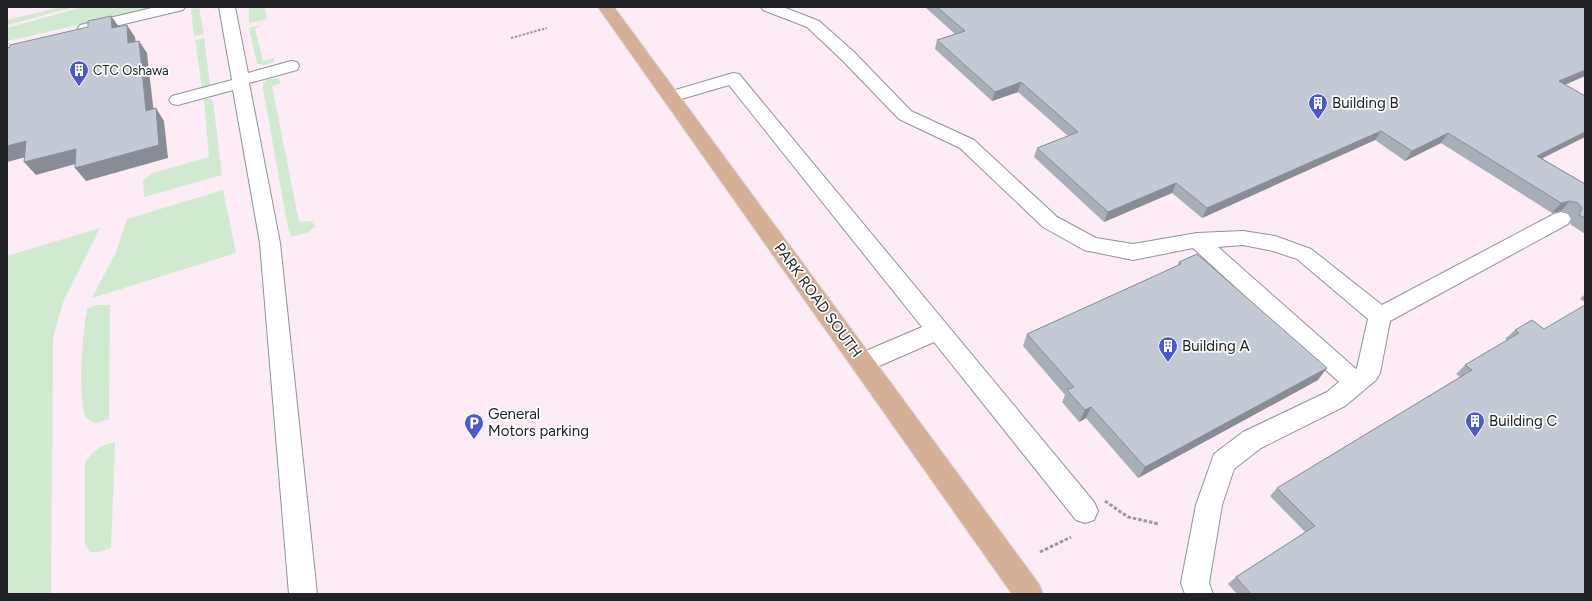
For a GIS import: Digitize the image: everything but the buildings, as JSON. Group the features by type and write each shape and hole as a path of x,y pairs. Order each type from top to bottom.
{"main road":[{"name":"PARK ROAD SOUTH","path":"606,7 1029,594"}],"lane":[{"path":"68,32 177,7"},
{"path":"227,7 270,243 302,594"},
{"path":"769,7 813,24 848,56 905,115 967,144 1050,222 1091,245 1133,252 1197,240 1243,238 1275,244 1304,254 1380,316"},
{"path":"178,100 291,66"},
{"path":"671,98 733,78 1085,511"},
{"path":"1199,594 1196,583 1209,505 1223,462 1252,440 1336,399 1368,373 1380,316 1561,219"},
{"path":"1197,240 1356,383"},
{"path":"862,363 938,330"}],"path":[{"path":"511,38 547,28"},
{"path":"1040,552 1070,537"}],"shaded area":[{"path":"7,7 1585,7 1585,594 7,594"}],"green space":[{"path":"61,7 74,7 7,25 7,20"},
{"path":"83,7 163,7 150,10 148,9 7,41 7,28"},
{"path":"249,7 265,7 267,19 249,23"},
{"path":"199,8 204,34 194,36 191,9"},
{"path":"261,25 255,29 263,61 274,58 274,62 264,65 257,64 249,28"},
{"path":"204,38 210,85 202,89 195,40"},
{"path":"278,78 281,83 272,86 299,222 311,221 316,226 307,233 291,237 288,228 263,89 263,83 268,79"},
{"path":"204,99 211,99 213,102 222,175 144,197 143,180 153,173 209,157"},
{"path":"223,190 236,253 92,298 116,252 127,219"},
{"path":"100,228 63,302 53,338 51,594 7,594 7,256"},
{"path":"98,305 110,305 109,419 95,423 85,417 81,378 87,309"},
{"path":"115,442 111,548 98,552 90,552 85,544 85,463 97,449"}],"place":[{"name":"CTC Oshawa","path":"79,87"},
{"name":"Building B","path":"1318,120"},
{"name":"Building A","path":"1168,363"},
{"name":"Building C","path":"1475,438"},
{"name":"General Motors parking","path":"474,440"}]}
